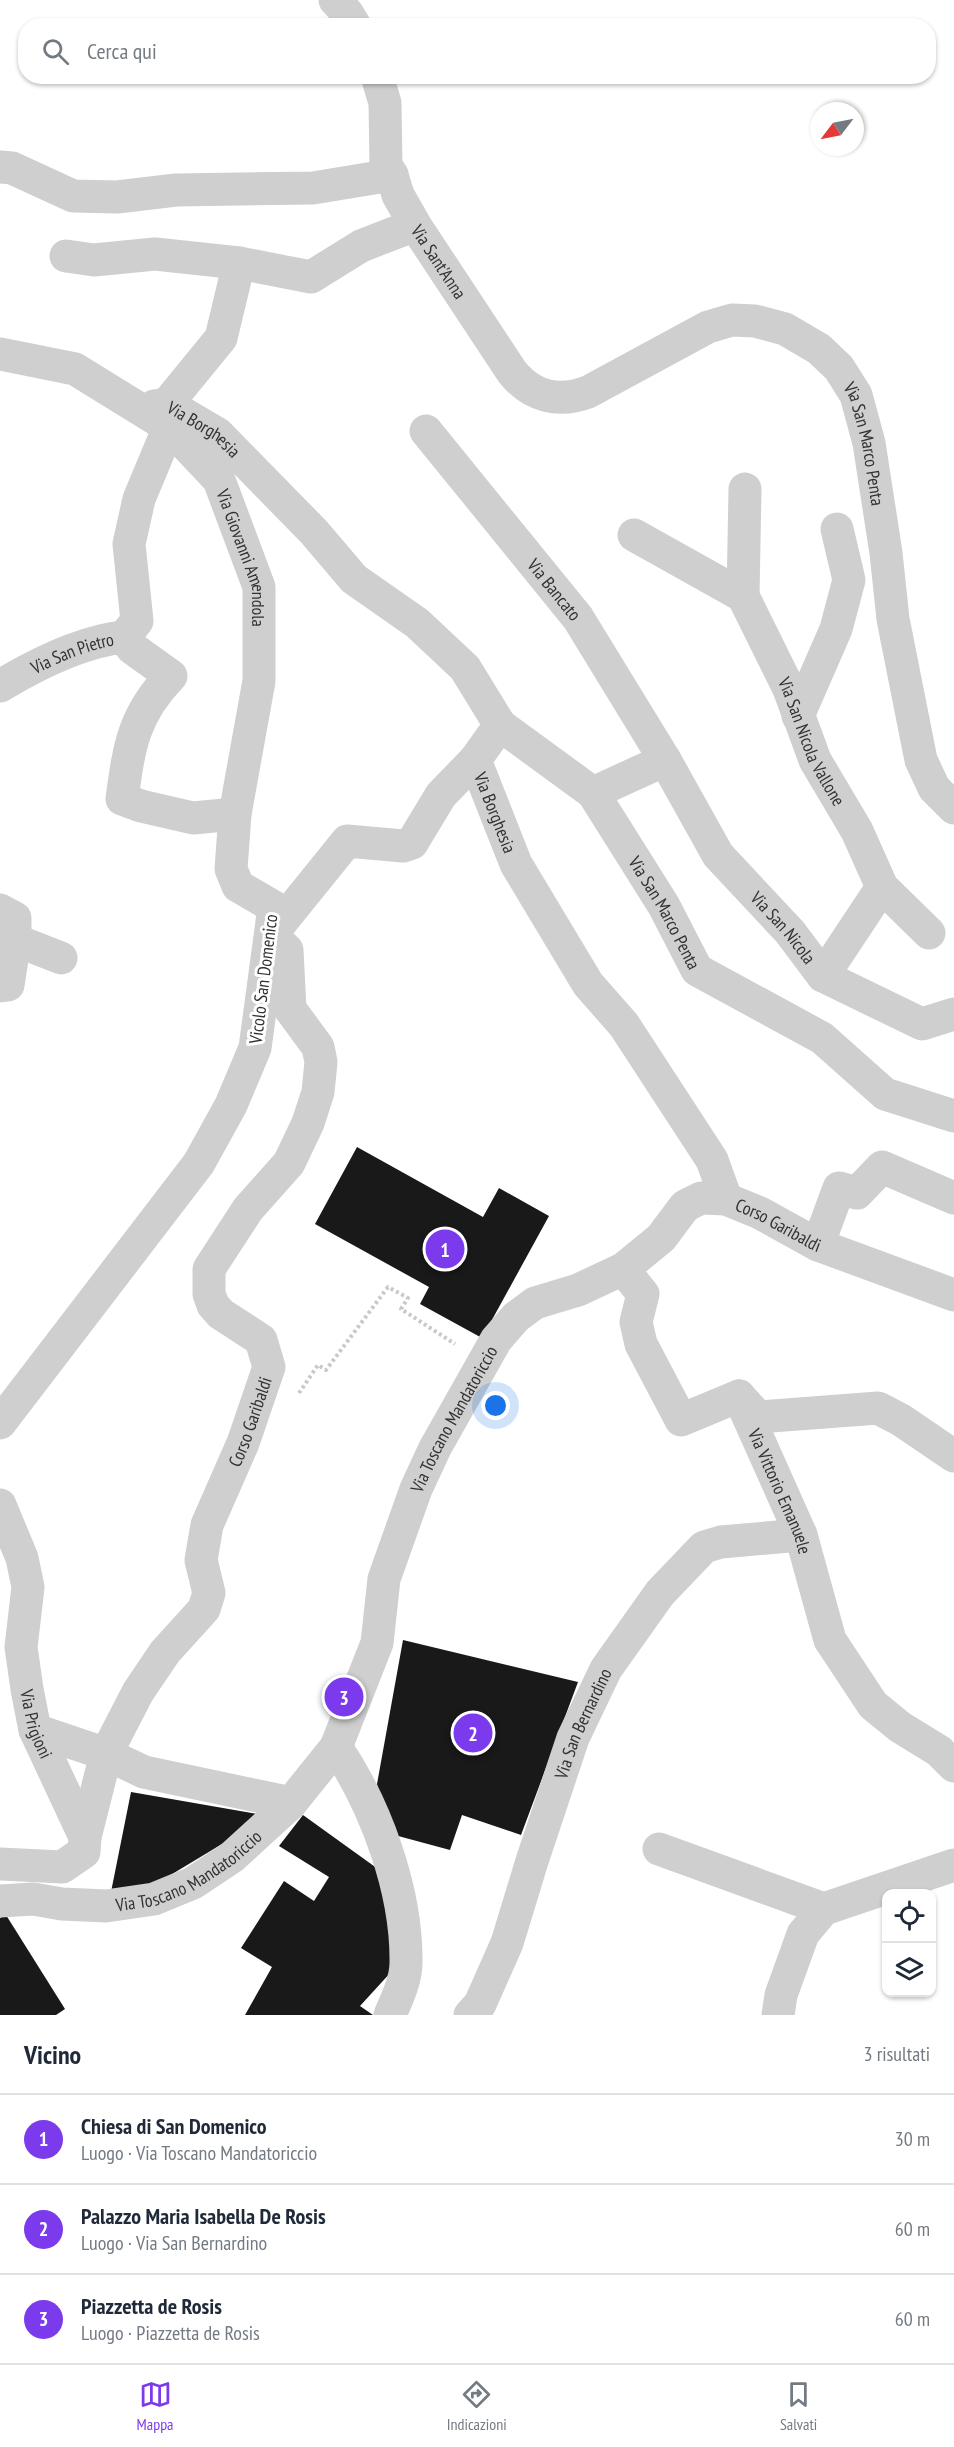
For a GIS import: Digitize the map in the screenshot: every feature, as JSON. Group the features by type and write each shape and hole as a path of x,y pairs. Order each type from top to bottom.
{"street":[{"path":"335,0 350,18"},
{"name":"Via Sant'Anna","path":"379,84 385,103 386,165 392,175 398,195 415,225 519,381 529,389 549,397 572,398"},
{"path":"0,167 12,168 73,196 117,197 176,190 313,188 392,175"},
{"path":"66,256 94,260 155,254 239,263 311,277 361,246 415,225"},
{"path":"124,637 137,621 129,544 158,413 221,338 239,263"},
{"name":"Via San Marco Penta","path":"572,398 588,392 708,327 732,320 756,321 785,329 819,349 839,368 856,395 869,443 886,553 893,619 921,760 934,788 954,808"},
{"name":"Via Giovanni Amendola","path":"0,354 75,369 158,413 219,480 259,588 259,681"},
{"name":"Via Borghesia","path":"158,413 218,434 291,508 354,579 417,624 465,668 500,725 475,760 516,864 588,984 624,1025 712,1160 726,1199"},
{"name":"Via Bancato","path":"426,431 578,618 665,760"},
{"name":"Via San Nicola Vallone","path":"745,489 743,596 789,689 815,760 857,831 882,887 929,933"},
{"path":"798,716 836,629 849,580 837,529"},
{"path":"634,535 743,596"},
{"name":"Via San Pietro","path":"0,686 43,663 108,639 124,637 132,648 171,676 156,692 142,713 129,752 122,799 141,806 193,818 235,814"},
{"name":"Vicolo San Domenico","path":"0,1423 199,1162 231,1106 255,1048 274,907 238,886 231,869 235,814 259,681"},
{"name":"Via San Marco Penta","path":"500,725 593,793 664,906 697,970 822,1038 885,1094 954,1116"},
{"path":"271,935 347,840 403,846 412,843 441,795 475,760"},
{"path":"593,793 665,760"},
{"name":"Via San Nicola","path":"665,760 718,855 790,932 823,976 922,1024 954,1014"},
{"path":"823,976 882,887"},
{"path":"0,910 15,918 15,940 8,985 0,986"},
{"name":"Corso Garibaldi","path":"85,1837 106,1754 138,1692 165,1652 204,1609 208,1593 201,1560 207,1525 243,1443 269,1367 261,1340 221,1314 213,1305 208,1294 209,1269 248,1209 289,1163 308,1124 318,1092 321,1062 318,1047 290,1009 287,950 271,935"},
{"path":"15,940 61,958"},
{"path":"818,1245 839,1188 857,1193 882,1167 954,1198"},
{"name":"Corso Garibaldi","path":"623,1269 661,1238 685,1206 701,1198 726,1199 760,1213 818,1245 953,1291"},
{"path":"623,1269 643,1294 636,1322 641,1344 681,1420 738,1396 758,1417 878,1408 901,1420 954,1456"},
{"name":"Via Toscano Mandatoriccio","path":"0,1901 33,1899 62,1904 106,1906 154,1899 193,1883 232,1857 291,1803 336,1747 377,1643 384,1579 412,1498 435,1448 496,1340 516,1317 535,1303 578,1290 623,1269"},
{"name":"Via Vittorio Emanuele","path":"738,1396 801,1536 830,1640 873,1705 900,1727 939,1751 954,1766"},
{"name":"Via Prigioni","path":"0,1505 22,1558 28,1587 21,1647 36,1730 85,1837"},
{"name":"Via San Bernardino","path":"470,2015 480,2004 507,1943 573,1738 606,1669 660,1593 704,1547 730,1541 801,1536"},
{"path":"36,1730 106,1754 144,1772 291,1803"},
{"path":"336,1747 357,1781 379,1832 402,1907 406,1965 399,1996 390,2015"},
{"path":"0,1864 62,1867 84,1852 85,1837"},
{"path":"659,1849 824,1909"},
{"path":"778,2015 781,1995 804,1934 824,1909 954,1865"}],"path":[{"path":"296,1397 318,1365 326,1370 388,1287 408,1298 401,1309 462,1348"}],"building":[{"path":"357,1147 483,1217 499,1188 549,1216 482,1338 420,1304 429,1287 315,1224"},
{"path":"403,1640 578,1682 521,1835 462,1815 450,1850 387,1833 377,1784"},
{"path":"131,1792 257,1814 232,1838 144,1891 111,1892"},
{"path":"303,1815 378,1869 390,1923 392,1971 360,2006 373,2015 245,2015 272,1967 241,1948 284,1881 314,1901 329,1877 279,1846"},
{"path":"6,1915 65,2009 56,2015 0,2015 0,1918"}],"place":[{"name":"Chiesa di San Domenico","path":"445,1249"},
{"name":"Piazzetta de Rosis","path":"344,1697"},
{"name":"Palazzo Maria Isabella De Rosis","path":"473,1733"}]}
